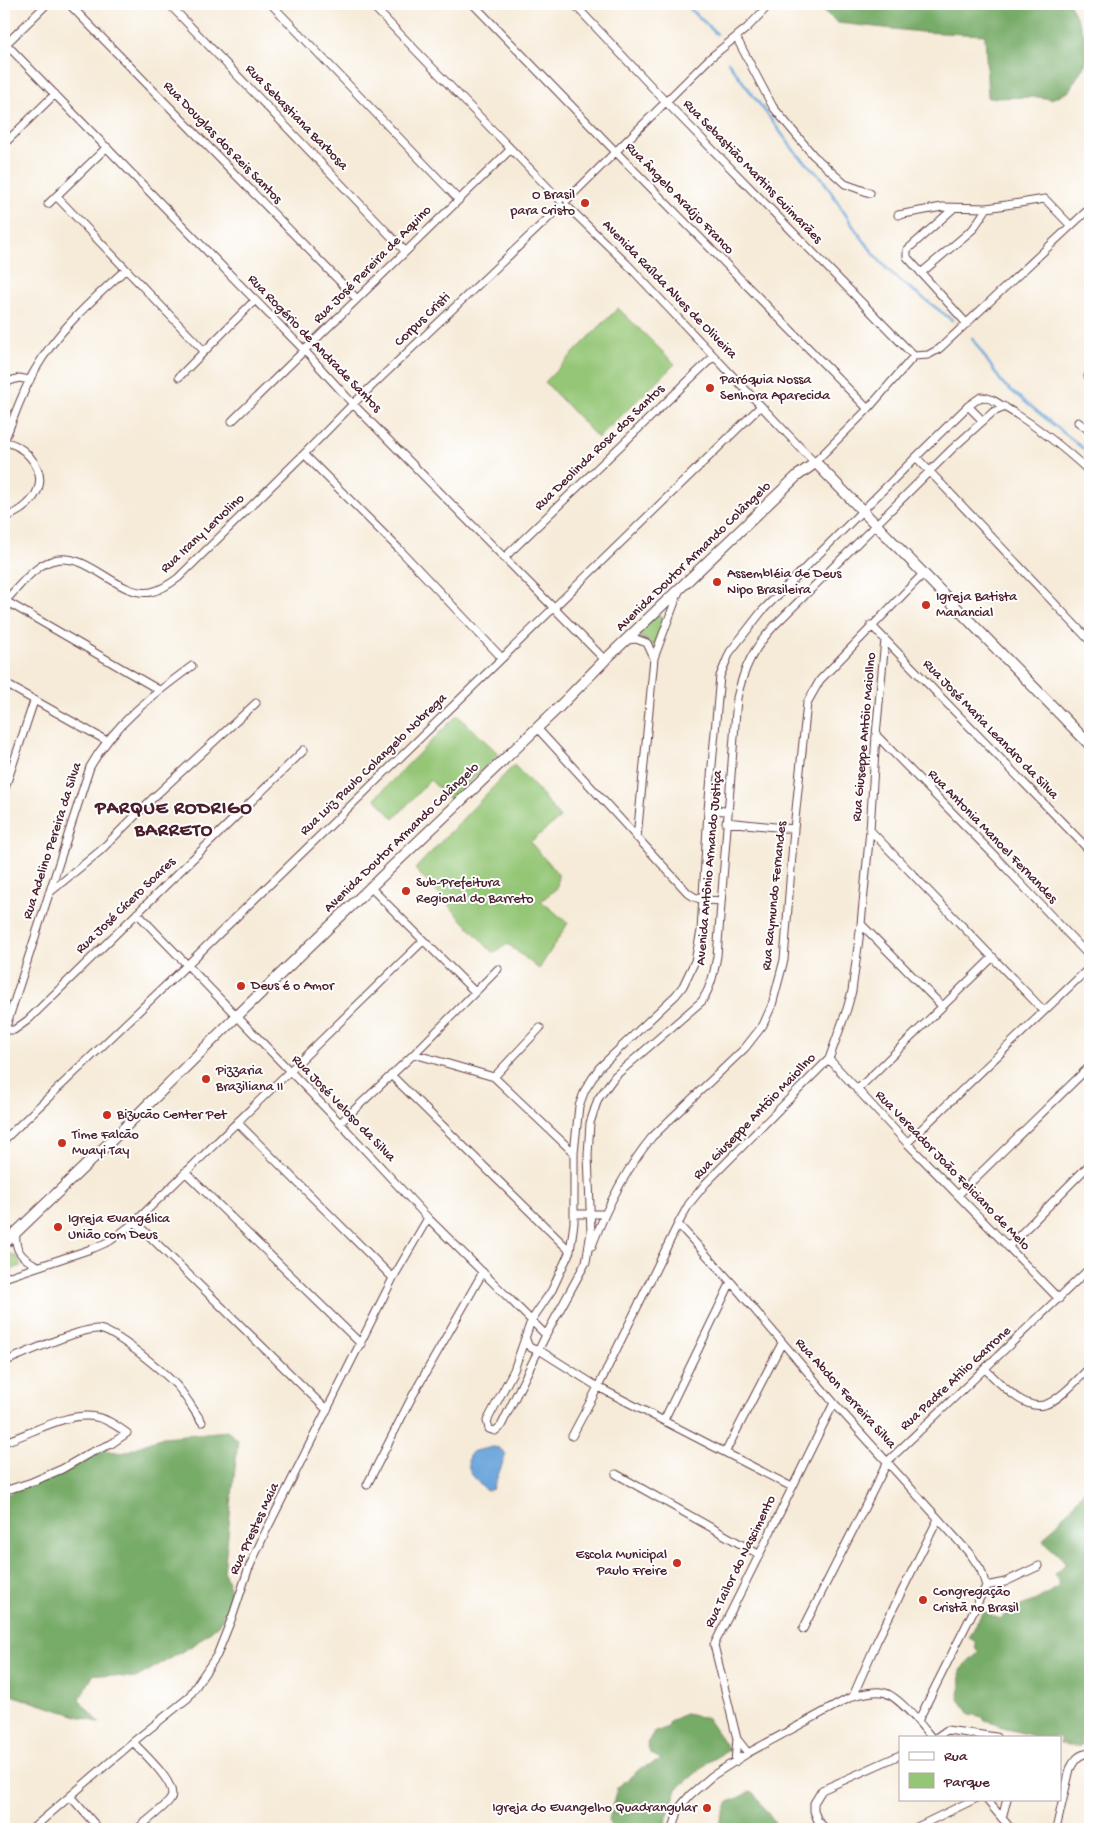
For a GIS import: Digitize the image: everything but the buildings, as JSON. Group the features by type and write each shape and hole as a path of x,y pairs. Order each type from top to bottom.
{"street":[{"path":"5,45 46,4"},
{"name":"Rua Douglas dos Reis Santos","path":"69,4 357,299"},
{"name":"Rua Sebastiana Barbosa","path":"169,4 405,251"},
{"path":"271,4 458,200"},
{"name":"Avenida Raílda Alves de Oliveira","path":"371,4 564,203 627,264 814,463 877,524 1090,745"},
{"name":"Rua Ângelo Araújo Franco","path":"473,4 614,151 868,409"},
{"name":"Rua Sebastião Martins Guimarães","path":"574,4 665,101 914,356"},
{"name":"Corpus Cristi","path":"304,454 353,404 564,203 665,101 710,58 736,37 766,5"},
{"path":"736,37 773,107 813,156 845,184 870,193"},
{"name":"Rua Rogério de Andrade Santos","path":"5,45 107,147 306,351 353,404 605,660"},
{"path":"4,144 55,94"},
{"path":"48,204 107,147"},
{"name":"Rua José Pereira de Aquino","path":"232,421 306,351 405,251 511,149"},
{"path":"56,196 204,351"},
{"path":"898,215 942,207 987,208 1045,199 1072,226"},
{"path":"954,208 907,250 907,257 967,324"},
{"path":"921,273 973,229 987,208"},
{"path":"914,356 928,355 939,349 1090,208"},
{"path":"4,518 20,512 27,506 38,488 39,475 34,462 26,452 11,443 4,442 30,380 43,357 72,321 126,270"},
{"path":"179,377 255,300"},
{"name":"Rua Deolinda Rosa dos Santos","path":"504,558 714,356"},
{"name":"Avenida Doutor Armando Colângelo","path":"4,1244 605,660 798,476 814,463 868,409 914,356"},
{"path":"4,383 19,378 30,380"},
{"path":"983,421 968,406 981,397 993,399 1022,416 1056,441 1090,472"},
{"name":"Rua Luiz Paulo Colangelo Nobrega","path":"4,1140 187,965 761,406"},
{"name":"Avenida Antônio Armando Justiça","path":"531,1322 552,1290 570,1251 574,1214 574,1153 579,1106 592,1078 611,1056 668,1004 687,978 695,961 698,950 703,900 708,810 720,676 730,652 762,611 968,406"},
{"name":"Avenida Antônio Armando Justiça","path":"526,1338 514,1370 487,1421 489,1429 495,1431 499,1429 546,1335 586,1262 591,1232 590,1123 598,1099 615,1076 693,1010 709,991 715,968 737,698 746,664 758,644 775,625 929,471 992,412 1005,407"},
{"path":"1078,422 1090,431"},
{"path":"304,454 400,550 502,658"},
{"name":"Rua Irany Lervolino","path":"5,600 42,565 62,558 77,561 138,592 150,592 168,585 178,578 304,454"},
{"path":"916,457 1090,641"},
{"name":"Rua Raymundo Fernandes","path":"586,1262 604,1214 627,1170 652,1136 745,1048 763,1025 772,1005 784,960 794,829 807,703 820,680 871,625 924,573"},
{"path":"637,838 654,658 680,589"},
{"path":"5,600 159,690"},
{"name":"Rua José Maria Leandro da Silva","path":"871,625 1090,851"},
{"path":"628,640 647,643 654,658"},
{"name":"Rua Giuseppe Antôio Maiollno","path":"572,1436 689,1204 706,1184 829,1059 852,991 861,924 870,830 876,735 886,640"},
{"name":"Rua Adelino Pereira da Silva","path":"4,1031 90,766 107,741 153,694 192,666"},
{"path":"4,684 107,741"},
{"path":"4,791 34,701"},
{"path":"49,893 100,851 256,703"},
{"path":"537,728 688,893 693,897 703,900 721,901"},
{"name":"Rua Antonia Manoel Fernandes","path":"876,735 990,851 1090,957"},
{"name":"Rua José Cícero Soares","path":"4,1031 14,1030 28,1020 304,750"},
{"path":"708,810 727,811"},
{"path":"726,822 794,829"},
{"path":"870,830 1044,1011"},
{"path":"370,887 475,992"},
{"name":"Rua José Veloso da Silva","path":"137,913 340,1123 428,1218 546,1335"},
{"path":"861,924 942,1006"},
{"path":"4,1278 102,1244 116,1237 135,1222 423,941"},
{"path":"857,1090 993,957"},
{"path":"907,1143 1090,967"},
{"path":"340,1123 414,1054 498,968"},
{"path":"494,1077 540,1028"},
{"path":"414,1054 494,1077 574,1153"},
{"name":"Rua Vereador João Feliciano de Melo","path":"829,1059 907,1143 1059,1299"},
{"path":"958,1196 1090,1066"},
{"path":"391,1075 570,1251"},
{"path":"237,1122 393,1278"},
{"path":"1008,1247 1090,1164"},
{"path":"185,1172 361,1344"},
{"path":"574,1214 604,1214"},
{"name":"Rua Prestes Maia","path":"32,1829 133,1742 188,1698 208,1670 217,1655 233,1615 248,1570 393,1278 428,1218"},
{"path":"135,1222 327,1410"},
{"name":"Rua Abdon Ferreira Silva","path":"678,1224 978,1564 986,1586"},
{"path":"16,1233 16,1246 19,1253 24,1259 38,1266"},
{"name":"Rua Padre Atilio Garrone","path":"803,1628 888,1461 1090,1268"},
{"path":"367,1485 414,1395 483,1272"},
{"path":"664,1420 731,1282"},
{"path":"531,1322 526,1338 528,1347 532,1350 539,1350 598,1387 792,1486"},
{"path":"4,1362 81,1333 98,1329 133,1349 169,1378 180,1389 202,1422"},
{"path":"726,1451 782,1342"},
{"path":"985,1369 1007,1390 1020,1399 1033,1405 1044,1405 1056,1399 1090,1367"},
{"name":"Rua Tailor do Nascimento","path":"735,1762 737,1739 714,1645 834,1403"},
{"path":"4,1442 59,1421 87,1416 98,1417 127,1433 111,1444 90,1452 62,1468 32,1482 4,1491"},
{"path":"616,1474 760,1555"},
{"path":"853,1696 877,1642 938,1518"},
{"path":"918,1721 986,1586 1005,1582 1039,1566"},
{"path":"673,1829 679,1808 690,1795 712,1776 853,1696 872,1692 888,1693 918,1721 930,1736"},
{"path":"938,1736 947,1730 989,1736"},
{"name":"Rua Tailor do Nascimento","path":"737,1739 748,1754"},
{"path":"133,1742 165,1777 173,1790 171,1799 137,1829"},
{"path":"1056,1829 1070,1769 1080,1755 1090,1754"},
{"path":"826,1829 818,1821 814,1811 814,1803 822,1790 899,1755"},
{"path":"70,1796 98,1829"},
{"path":"913,1829 973,1800"},
{"path":"987,1800 1012,1829"},
{"path":"1002,1818 1007,1800"}],"green space":[{"path":"815,4 1070,4 1090,47 1090,56 1068,92 1051,99 1038,97 988,98 985,35 921,32 838,23"},
{"path":"618,308 675,364 598,438 545,382"},
{"path":"657,614 664,619 654,647 647,640 636,636"},
{"path":"457,715 499,754 451,800 430,780 394,819 375,798"},
{"path":"514,765 538,790 560,818 530,842 558,874 557,888 541,901 568,923 539,969 508,944 493,953 415,869"},
{"path":"10,1254 18,1257 21,1266 4,1272 4,1262"},
{"path":"228,1431 238,1440 224,1572 234,1598 218,1625 195,1644 136,1678 94,1674 79,1700 100,1723 4,1693 4,1496 104,1450 123,1453 163,1437"},
{"path":"1090,1484 1090,1740 1078,1747 1062,1743 1062,1736 1034,1736 999,1727 996,1723 984,1720 983,1717 970,1714 958,1698 961,1686 960,1670 979,1652 976,1650 975,1641 969,1638 983,1611 1000,1619 1011,1610 1036,1600 1058,1587 1059,1583 1054,1574 1066,1564 1043,1540"},
{"path":"685,1714 707,1718 729,1750 709,1762 677,1789 663,1829 612,1829 609,1820 617,1788 641,1768 662,1760 650,1753 647,1743 655,1732 668,1727 670,1721"},
{"path":"752,1791 779,1829 718,1829 727,1803"}],"water":[{"path":"493,1447 499,1448 506,1454 493,1489 486,1491 470,1471 468,1461 469,1455 474,1451"}],"waterway":[{"path":"685,4 717,34"},
{"path":"728,62 796,153 822,178 853,226 877,258 893,275 952,320"},
{"path":"972,338 1003,384 1090,454"}],"place":[{"name":"O Brasil para Cristo","path":"585,203"},
{"name":"Paróquia Nossa Senhora Aparecida","path":"710,388"},
{"name":"Assembléia de Deus Nipo Brasileira","path":"717,582"},
{"name":"Igreja Batista Manancial","path":"926,605"},
{"name":"Sub-Prefeitura Regional do Barreto","path":"406,891"},
{"name":"Deus é o Amor","path":"241,986"},
{"name":"Pizzaria Braziliana II","path":"206,1079"},
{"name":"Bizucão Center Pet","path":"107,1115"},
{"name":"Time Falcão Muayi Tay","path":"62,1143"},
{"name":"Igreja Evangélica União com Deus","path":"58,1227"},
{"name":"Escola Municipal Paulo Freire","path":"677,1563"},
{"name":"Congregação Cristã no Brasil","path":"923,1600"},
{"name":"Igreja do Evangelho Quadrangular","path":"707,1808"}],"district":[{"name":"PARQUE RODRIGO BARRETO","path":"174,820"}]}
